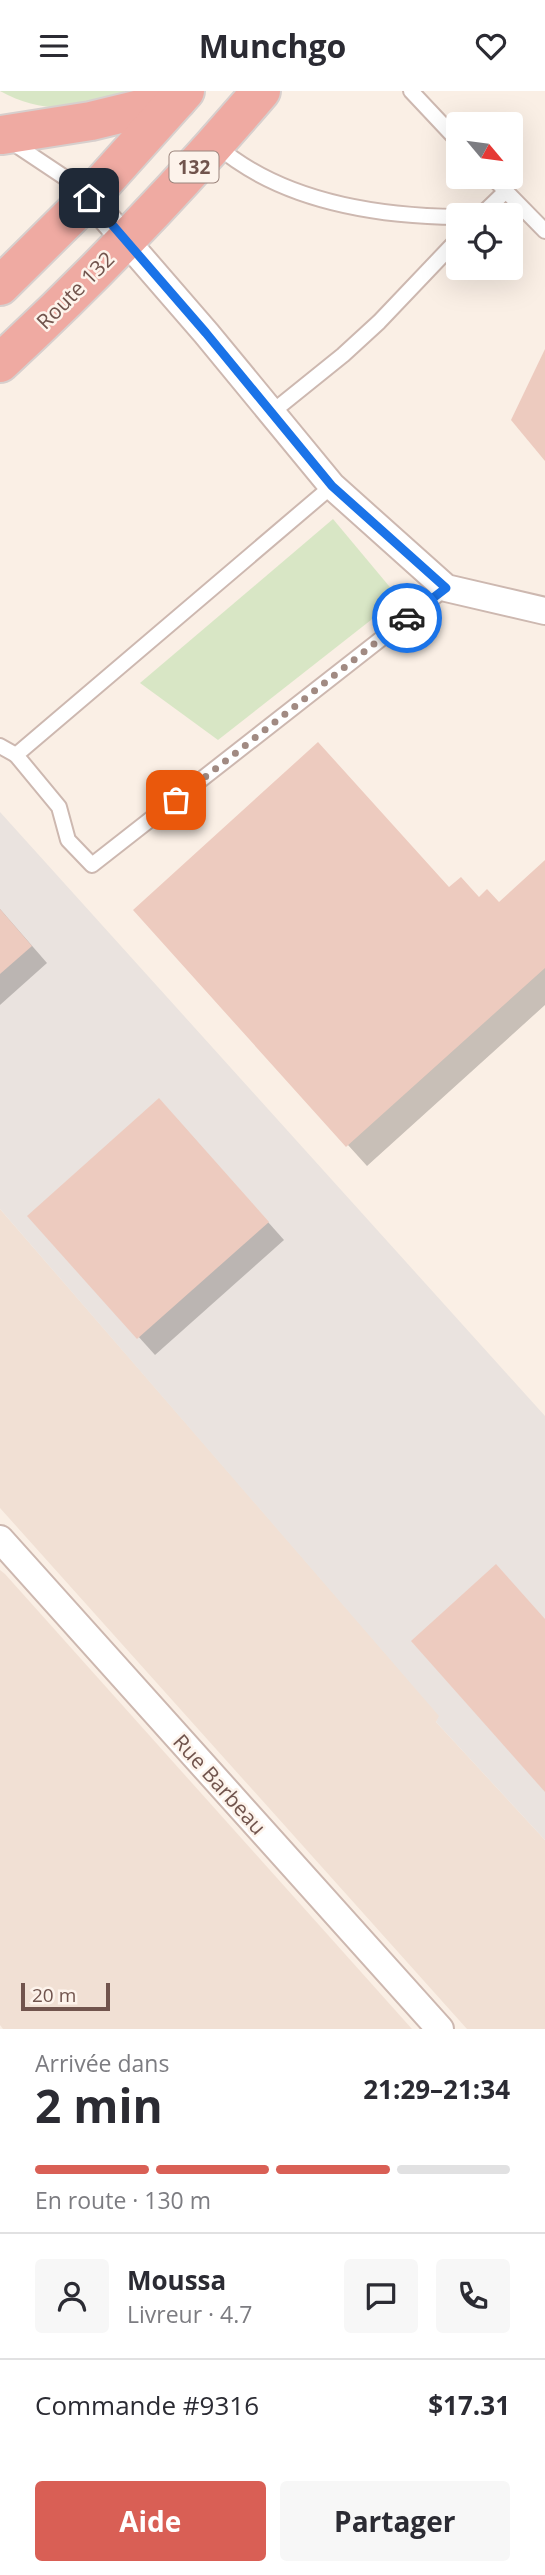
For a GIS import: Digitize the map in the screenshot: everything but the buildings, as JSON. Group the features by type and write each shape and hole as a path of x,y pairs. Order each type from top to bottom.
{"highway":[{"name":"Route 132","path":"0,363 125,240 261,91"},
{"path":"1,135 92,121 181,96"},
{"name":"132","path":"0,286 89,198 181,96"}],"street":[{"path":"89,198 332,486 446,588 545,611"},
{"name":"Rue Barbeau","path":"0,1539 440,2029"}],"lane":[{"path":"411,91 446,128"},
{"path":"1,135 64,177 89,198"},
{"path":"215,144 238,164 259,176 314,198 410,216 446,217"},
{"path":"494,203 506,191 545,231"},
{"path":"271,413 344,355 446,252"},
{"path":"16,755 332,486"},
{"path":"0,746 16,755 59,807 68,840 92,865 446,588"}],"shaded area":[{"path":"0,812 545,1416 545,1840 436,1722 439,1716 0,1209"},
{"path":"0,1209 440,1716 436,1722 545,1840 545,2029 467,2029 0,1508"},
{"path":"0,1570 412,2029 3,2029 0,2025"}],"green space":[{"path":"0,91 126,91 94,103 48,107 16,99"},
{"path":"333,519 399,598 218,740 140,683"}],"way so far":[{"path":"176,800 407,618"}],"route":[{"path":"89,198 206,333 332,486 446,588 407,618"}]}
